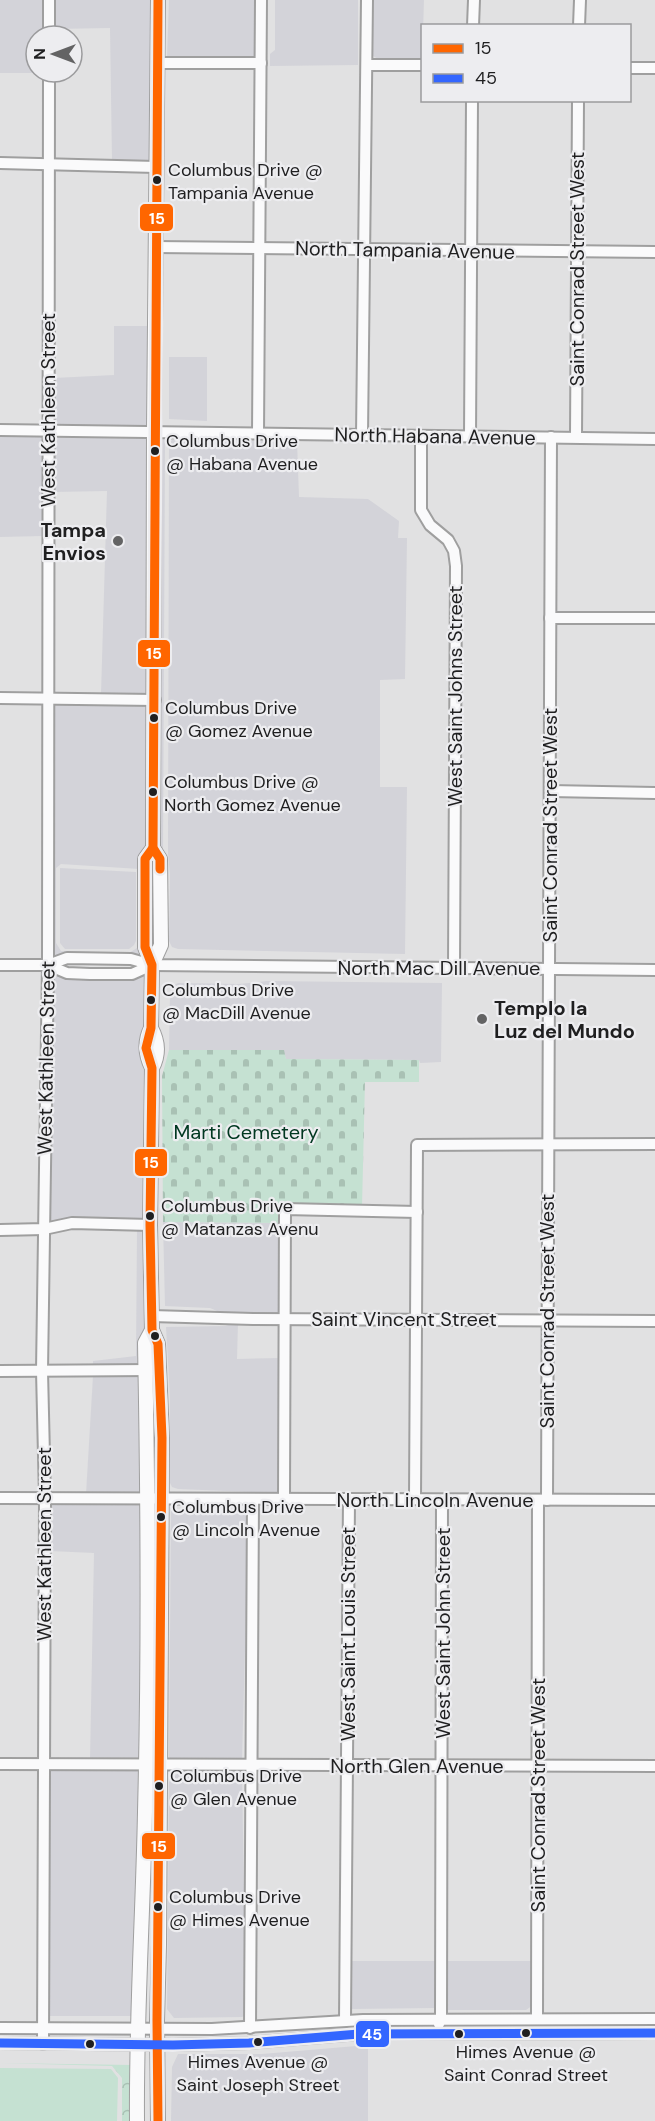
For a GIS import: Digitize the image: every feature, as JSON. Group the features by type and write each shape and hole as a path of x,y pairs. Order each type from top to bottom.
{"main road":[{"path":"158,0 153,848 160,859 161,945 152,965 151,1028 147,1037 147,1057 152,1068 150,1226 152,1323 158,1344 152,1370 153,1765 158,2121"},
{"path":"137,2121 136,2044 153,1765"}],"street":[{"path":"49,0 49,24"},
{"path":"258,434 261,0"},
{"path":"362,435 367,0"},
{"path":"473,24 474,0"},
{"path":"579,24 580,0"},
{"path":"157,63 261,63"},
{"path":"367,65 421,65"},
{"path":"631,68 655,68"},
{"name":"West Kathleen Street","path":"43,2044 45,1498 42,1371 48,965 49,84"},
{"path":"470,437 472,102"},
{"name":"Saint Conrad Street West","path":"576,437 578,102"},
{"path":"0,163 156,167"},
{"name":"North Tampania Avenue","path":"155,247 655,252"},
{"name":"North Habana Avenue","path":"0,430 655,439"},
{"name":"West Saint Johns Street","path":"421,436 422,510 430,525 448,540 454,551 456,566 454,968"},
{"name":"Saint Conrad Street West","path":"537,2019 542,1500 548,1319 551,437"},
{"path":"550,618 655,618"},
{"path":"0,698 154,700"},
{"path":"550,791 655,793"},
{"name":"North Mac Dill Avenue","path":"48,965 67,957 131,958 152,965 655,970"},
{"name":"North Mac Dill Avenue","path":"0,965 48,965 67,973 132,974 152,965"},
{"path":"415,1499 417,1145 655,1144"},
{"path":"284,1499 285,1209 417,1212"},
{"path":"0,1230 44,1230 72,1223 150,1226"},
{"name":"Saint Vincent Street","path":"152,1323 284,1318 655,1321"},
{"path":"0,1371 152,1370"},
{"name":"North Lincoln Avenue","path":"0,1498 655,1500"},
{"name":"West Saint Louis Street","path":"345,2021 349,1499"},
{"path":"250,2028 253,1500"},
{"name":"West Saint John Street","path":"441,2019 442,1500"},
{"name":"North Glen Avenue","path":"0,1764 655,1766"},
{"path":"359,2034 388,2029 428,2029 436,2026 441,2019"},
{"path":"443,2034 452,2027 485,2025 508,2019"},
{"path":"0,2028 137,2030 250,2028 345,2021 655,2019"},
{"path":"0,2043 249,2043 359,2034 655,2033"}],"shaded area":[{"path":"0,0 44,0 44,24 24,24 24,73 0,73"},
{"path":"54,0 153,0 151,162 112,161 110,28 84,28 84,24 54,24"},
{"path":"169,0 254,0 254,57 169,59 167,57"},
{"path":"275,0 358,0 358,65 270,66 270,54 275,50"},
{"path":"372,0 424,0 423,24 421,24 421,62 380,60 373,56"},
{"path":"114,326 149,326 148,427 52,426 54,378 114,375"},
{"path":"169,357 207,357 207,421 169,419"},
{"path":"0,434 42,435 43,536 0,537"},
{"path":"52,435 148,436 149,695 101,694 107,491 53,492"},
{"path":"159,437 169,437 165,444 163,854 158,846"},
{"path":"172,440 297,441 299,497 368,499 399,521 398,538 407,538 405,679 380,680 380,787 407,787 405,954 178,949 172,947 169,941 169,444"},
{"path":"54,703 149,704 148,845 139,869 61,864 56,868 56,943 61,951 129,953 137,948 140,942 144,958 53,958"},
{"path":"60,868 136,872 136,941 134,945 129,949 65,949 60,943"},
{"path":"52,972 147,973 145,1221 51,1223"},
{"path":"267,981 442,983 441,1062 286,1059 283,1050 169,1050 170,995 174,985 178,983 239,984"},
{"path":"163,1222 281,1223 281,1311 277,1314 222,1313 210,1308 165,1306"},
{"path":"137,1230 145,1230 148,1367 93,1367 93,1361 136,1356"},
{"path":"238,1323 237,1359 281,1358 279,1489 277,1493 172,1487 170,1483 170,1397 166,1327 225,1326"},
{"path":"93,1376 148,1376 149,1495 86,1494"},
{"path":"50,1503 149,1504 148,1761 90,1760 94,1553 50,1551"},
{"path":"171,1511 245,1511 248,1541 242,1761 171,1760 169,1757"},
{"path":"48,1769 148,1770 143,2016 48,2016"},
{"path":"242,1773 246,2015 242,2017 174,2018 167,2009 169,1782 177,1774"},
{"path":"350,1961 438,1961 435,2008 351,2009"},
{"path":"447,1961 533,1961 533,2005 526,2010 448,2010"},
{"path":"368,2045 368,2121 171,2121 172,2067 178,2054 262,2054"}],"green space":[{"name":"Marti Cemetery","path":"169,1050 284,1050 286,1059 419,1060 419,1082 365,1082 362,1207 282,1206 281,1223 163,1222 162,1076"},
{"path":"0,2063 133,2065 132,2121 122,2121 122,2078 112,2066"},
{"path":"0,2068 111,2069 118,2078 117,2121 0,2121"}],"transit line":[{"name":"15","path":"158,0 153,848 160,859 160,869"},
{"name":"15","path":"153,848 145,859 145,947 152,965 151,1028 146,1048 152,1068 150,1225 152,1330 158,1344 162,1438 158,2121"},
{"name":"45","path":"0,2043 173,2045 249,2043 359,2034 655,2033"}],"place":[{"name":"Columbus Drive @ Tampania Avenue","path":"157,180"},
{"name":"Columbus Drive @ Habana Avenue","path":"155,451"},
{"name":"Tampa Envios","path":"118,541"},
{"name":"Columbus Drive @ Gomez Avenue","path":"154,718"},
{"name":"Columbus Drive @ North Gomez Avenue","path":"153,792"},
{"name":"Columbus Drive @ MacDill Avenue","path":"151,1000"},
{"name":"Templo la Luz del Mundo","path":"482,1019"},
{"name":"Columbus Drive @ Matanzas Avenu","path":"150,1216"},
{"name":"Columbus Drive @ Lincoln Avenue","path":"161,1517"},
{"name":"Columbus Drive @ Glen Avenue","path":"159,1786"},
{"name":"Columbus Drive @ Himes Avenue","path":"158,1907"},
{"name":"Himes Avenue @ Saint Conrad Street","path":"526,2033"},
{"name":"Himes Avenue @ Saint Joseph Street","path":"258,2042"}]}
